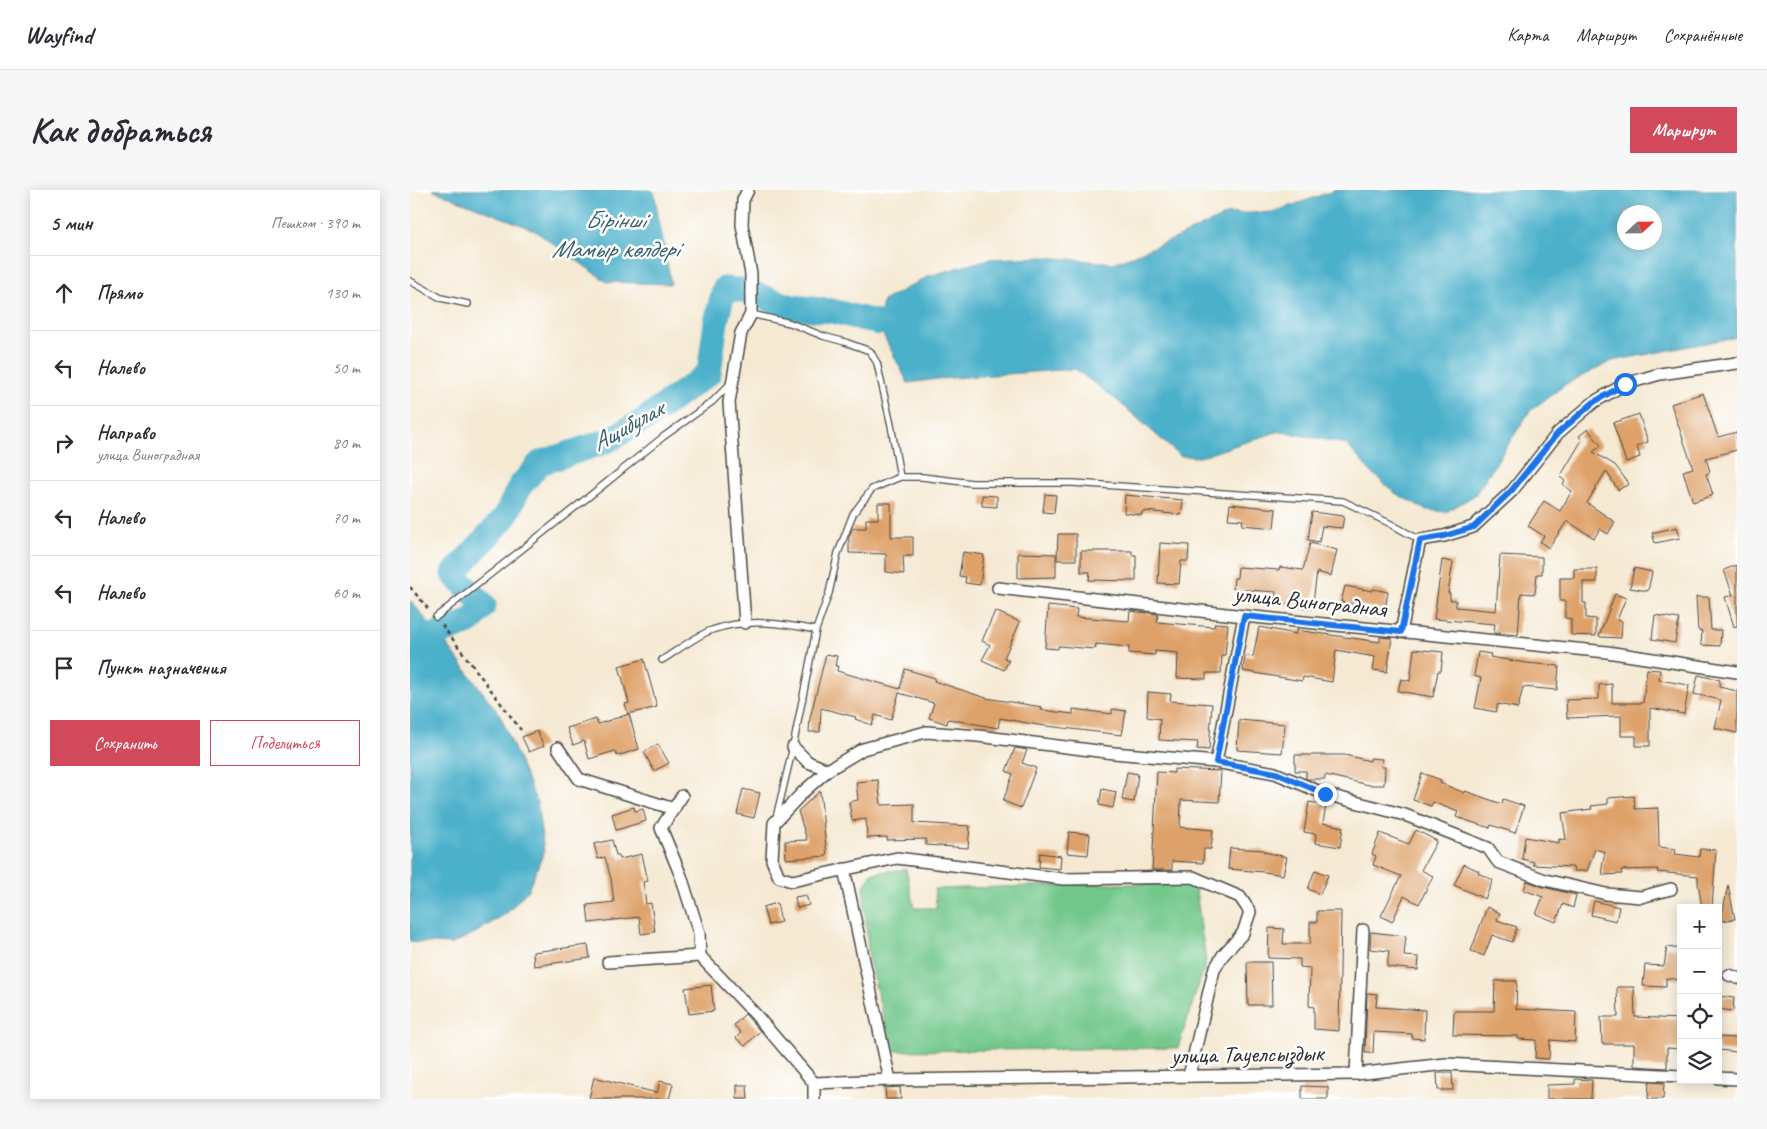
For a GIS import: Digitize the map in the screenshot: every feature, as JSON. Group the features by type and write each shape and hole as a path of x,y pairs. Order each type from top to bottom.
{"street":[{"path":"745,623 729,402 741,333 751,314 751,274 742,225 743,200 748,190"},
{"path":"1401,632 1420,540 1444,536 1474,527 1512,490 1558,433 1594,402 1625,384 1660,374 1737,363"},
{"name":"улица Виноградная","path":"998,588 1244,616 1607,652 1737,672"},
{"path":"1216,762 1244,616"},
{"path":"1189,1076 1214,970 1222,955 1242,933 1250,912 1240,897 1193,877 1064,879 897,858 792,881 779,877 772,860 774,823 802,793 828,770 863,749 926,732 978,736 1114,753 1216,762 1276,773 1325,794 1405,815 1488,848 1498,862 1545,880 1606,894 1641,897 1671,889"},
{"path":"793,747 808,762 828,770"},
{"path":"558,748 579,779 674,809"},
{"path":"682,796 661,828 681,876 699,933 700,956 756,1015 814,1083 814,1099"},
{"path":"844,869 890,1080"},
{"path":"1356,1074 1363,930"},
{"path":"608,962 700,956"},
{"name":"улица Тауелсыздык","path":"814,1083 890,1080 1356,1074 1446,1064 1677,1076"},
{"path":"1722,1078 1737,1079"}],"lane":[{"path":"410,281 440,298 468,304"},
{"path":"751,314 790,323 870,351 877,362 900,477"},
{"path":"436,617 663,437 712,402 732,382"},
{"path":"774,823 793,747 816,630 829,592 838,553 853,514 872,489 900,477 922,477 972,483 1073,483 1343,501 1389,522 1420,540"},
{"path":"662,660 710,630 745,623 779,623 816,630"}],"path":[{"path":"410,587 436,617 521,730"}],"green space":[{"path":"906,869 914,908 937,908 934,889 1099,884 1195,884 1206,962 1178,1048 892,1051 869,961 863,888 872,873"}],"water":[{"name":"Бірінші Мамыр көлдері","path":"432,190 650,190 654,192 671,284 607,282 534,230"},
{"path":"1336,190 1737,190 1737,337 1612,361 1566,384 1530,411 1475,495 1446,512 1427,510 1395,493 1371,472 1346,444 1280,431 1200,457 1180,456 1118,401 1075,369 908,383 879,327 883,301 929,276 989,259 1044,257 1114,263 1179,237 1228,214 1273,212"},
{"path":"410,600 500,715 537,803 544,852 528,890 507,913 477,932 452,944 410,942"}],"building":[{"path":"1703,393 1718,437 1737,432 1737,450 1706,458 1710,472 1706,474 1713,495 1693,502 1683,471 1693,468 1671,404"},
{"path":"1639,414 1648,442 1637,446 1640,457 1626,462 1613,423"},
{"path":"1588,429 1601,446 1593,452 1615,465 1629,484 1618,490 1606,471 1587,503 1615,522 1608,534 1600,529 1594,538 1567,521 1549,548 1540,542 1544,536 1528,526 1544,501 1560,511 1572,491 1563,485 1565,481 1560,477 1582,440 1579,436"},
{"path":"1045,494 1056,495 1054,513 1043,512"},
{"path":"982,495 997,496 997,507 982,506"},
{"path":"1125,495 1183,500 1181,515 1146,511 1142,512 1142,515 1124,513"},
{"path":"878,503 891,503 891,537 913,537 913,556 903,556 904,574 886,572 886,554 849,553 849,536 853,528 866,528 866,519 878,519"},
{"path":"1230,504 1276,509 1274,528 1242,525 1243,520 1228,519"},
{"path":"1312,512 1344,516 1342,528 1322,526 1319,542 1308,540"},
{"path":"1677,527 1680,538 1655,543 1652,533"},
{"path":"1058,534 1076,534 1076,560 1057,560"},
{"path":"1160,543 1189,545 1188,561 1181,561 1179,584 1158,583"},
{"path":"1310,543 1337,550 1331,576 1317,572 1312,609 1275,603 1276,592 1233,589 1238,567 1279,570 1280,567 1303,570"},
{"path":"1081,551 1132,551 1132,555 1136,555 1136,581 1089,580 1090,572 1081,572"},
{"path":"963,552 984,555 980,585 965,583 966,577 959,576"},
{"path":"1018,553 1056,554 1056,577 1018,578"},
{"path":"1500,555 1542,557 1542,574 1537,574 1535,594 1521,593 1518,635 1494,633 1495,624 1434,619 1442,560 1453,562 1448,593 1450,593 1450,600 1456,600 1456,607 1496,611"},
{"path":"1737,565 1737,626 1734,627 1725,597 1733,595 1724,570"},
{"path":"1634,568 1652,572 1648,591 1630,588"},
{"path":"1574,569 1597,569 1597,582 1583,582 1583,603 1586,603 1586,618 1596,619 1596,636 1571,635 1571,619 1565,618 1565,601 1560,601 1560,578 1574,578"},
{"path":"1345,586 1388,592 1385,610 1341,602"},
{"path":"1615,594 1626,598 1617,620 1622,621 1621,638 1601,637 1599,636"},
{"path":"1696,597 1709,597 1711,630 1721,630 1720,646 1701,645 1702,631 1698,630"},
{"path":"1048,606 1077,609 1076,617 1129,621 1130,611 1158,614 1157,622 1214,627 1215,623 1228,624 1225,655 1222,655 1221,673 1206,673 1206,679 1177,678 1178,653 1155,651 1155,655 1129,653 1129,647 1096,644 1095,649 1058,646 1058,649 1045,648"},
{"path":"995,611 1020,622 1004,658 1009,660 1004,670 982,660 990,645 982,641"},
{"path":"1655,615 1679,619 1675,643 1652,639"},
{"path":"1259,627 1296,634 1296,630 1380,642 1380,637 1392,638 1387,672 1373,670 1375,657 1336,650 1332,682 1303,677 1302,681 1243,671 1245,656 1253,657"},
{"path":"1414,649 1443,652 1441,671 1438,671 1433,697 1398,691 1401,679 1410,681"},
{"path":"1478,652 1491,654 1490,657 1559,666 1557,690 1523,687 1518,708 1498,704 1496,712 1475,708 1481,678 1474,676"},
{"path":"826,654 837,656 835,666 838,666 837,671 900,689 905,669 935,678 934,681 986,698 1042,707 1041,710 1073,714 1073,709 1112,714 1112,709 1126,711 1122,735 1038,725 1000,718 998,728 948,719 947,724 929,718 934,703 899,693 891,720 875,715 872,725 855,719 856,717 821,708 820,732 809,732 810,718"},
{"path":"644,659 657,707 628,714 625,704 629,703 619,666"},
{"path":"1647,669 1660,670 1659,680 1689,685 1684,714 1650,708 1650,746 1636,746 1636,736 1621,736 1621,716 1567,718 1566,700 1599,699 1599,685 1612,684 1612,703 1643,703"},
{"path":"1698,675 1720,680 1719,687 1737,691 1737,733 1715,728 1721,700 1694,694"},
{"path":"1148,692 1171,694 1170,701 1212,704 1209,750 1197,749 1198,742 1159,740 1160,719 1147,717"},
{"path":"629,714 639,749 617,756 615,751 589,759 584,741 573,745 567,728 596,719 598,724"},
{"path":"1239,720 1285,724 1282,753 1237,750"},
{"path":"537,731 544,746 529,752 522,737"},
{"path":"658,744 669,763 654,771 644,752"},
{"path":"1015,748 1027,750 1022,763 1036,768 1021,808 1003,801 1013,774 1006,771"},
{"path":"1295,755 1345,755 1370,761 1370,758 1382,759 1381,767 1385,767 1384,785 1369,785 1325,775 1325,779 1307,779 1306,771 1295,771"},
{"path":"1174,769 1221,771 1219,802 1181,800 1180,827 1213,830 1211,849 1204,849 1203,863 1172,861 1172,870 1152,870 1157,772 1174,773"},
{"path":"1127,772 1138,774 1134,802 1122,800"},
{"path":"1422,773 1441,780 1440,783 1465,793 1465,791 1502,804 1503,799 1524,806 1515,833 1491,825 1490,828 1456,817 1458,812 1433,802 1431,806 1413,800"},
{"path":"878,780 881,805 914,804 914,823 970,826 968,848 926,845 926,839 887,840 887,837 867,838 866,819 852,821 849,802 858,800 856,782"},
{"path":"743,789 760,793 754,818 737,814"},
{"path":"1102,789 1116,792 1113,808 1099,805"},
{"path":"820,791 827,856 786,859 785,841 807,840 798,811"},
{"path":"1634,796 1635,809 1658,808 1659,847 1676,849 1675,854 1699,857 1700,849 1716,850 1712,904 1701,904 1698,876 1657,872 1658,869 1621,870 1622,874 1603,875 1602,866 1605,852 1595,849 1587,871 1574,871 1573,867 1533,865 1534,862 1522,859 1525,837 1559,843 1559,839 1566,840 1562,813 1592,809 1591,806 1608,804 1608,798"},
{"path":"1309,802 1326,805 1323,823 1343,827 1340,847 1315,843 1316,834 1304,832"},
{"path":"634,807 635,811 643,809 646,821 616,830 612,814"},
{"path":"1416,830 1437,841 1421,870 1433,876 1419,904 1404,896 1392,922 1381,916 1401,876 1373,865 1376,856 1372,854 1380,833 1409,844"},
{"path":"1069,832 1090,834 1088,855 1067,853"},
{"path":"612,840 616,855 619,855 620,859 642,854 648,881 643,882 646,904 651,903 655,932 641,934 639,917 589,923 587,905 614,902 611,879 605,857 598,859 594,844"},
{"path":"1230,848 1264,850 1264,852 1287,857 1283,875 1228,869"},
{"path":"1040,853 1061,856 1060,869 1039,867"},
{"path":"1464,864 1493,880 1485,899 1454,885"},
{"path":"1315,870 1328,875 1320,894 1308,889"},
{"path":"1527,881 1576,895 1573,908 1563,904 1556,922 1536,914 1543,897 1524,890"},
{"path":"1728,885 1735,919 1722,921"},
{"path":"806,895 809,905 797,908 795,897"},
{"path":"1594,901 1619,907 1616,921 1591,915"},
{"path":"777,903 781,922 768,925 763,907"},
{"path":"1487,907 1500,913 1497,920 1517,927 1512,942 1492,935 1484,956 1471,951"},
{"path":"1317,911 1341,911 1339,1031 1314,1029 1314,1007 1309,1006 1310,968 1300,967 1300,959 1268,958 1269,928 1284,929 1283,944 1310,944 1310,922 1317,922"},
{"path":"1371,932 1406,936 1404,956 1419,957 1418,970 1387,967 1389,951 1370,949"},
{"path":"588,945 590,958 534,966 533,952"},
{"path":"1667,947 1677,948 1677,979 1666,978 1666,987 1643,986 1645,965 1664,966"},
{"path":"1247,962 1271,962 1272,1005 1248,1005"},
{"path":"1495,981 1517,981 1516,1009 1576,1012 1575,1042 1550,1040 1549,1059 1535,1058 1536,1040 1518,1039 1518,1036 1453,1035 1454,1011 1494,1011"},
{"path":"711,985 714,1011 689,1014 685,988"},
{"path":"1617,987 1634,987 1635,1017 1677,1019 1677,1049 1667,1048 1667,1068 1634,1066 1634,1044 1602,1044 1601,1017 1618,1017"},
{"path":"1367,993 1377,994 1376,1007 1425,1010 1424,1039 1412,1038 1412,1034 1374,1032 1373,1053 1365,1053"},
{"path":"1722,996 1734,998 1733,1011 1722,1010"},
{"path":"745,1014 760,1031 745,1046 736,1038 741,1033 734,1025"},
{"path":"1722,1037 1737,1038 1737,1052 1722,1050"},
{"path":"1437,1073 1452,1073 1453,1090 1438,1090"},
{"path":"594,1077 657,1093 660,1081 673,1084 669,1099 589,1099"},
{"path":"1575,1079 1592,1080 1591,1099 1547,1099 1547,1085 1575,1084"},
{"path":"1649,1082 1664,1083 1663,1099 1648,1099"},
{"path":"737,1085 747,1085 748,1099 737,1099"},
{"path":"1302,1086 1328,1087 1328,1099 1302,1099"},
{"path":"900,1087 901,1099 886,1099 885,1088"}],"waterway":[{"name":"Ащибулак","path":"410,655 430,637 471,621 484,605 453,574 505,517 520,486 540,463 607,441 644,420 709,373 716,322 724,289 742,290 792,307 832,311 879,323"}],"route":[{"path":"1325,794 1276,773 1216,762 1244,616 1401,632 1420,540 1444,536 1474,527 1512,490 1558,433 1594,402 1625,384"}]}
